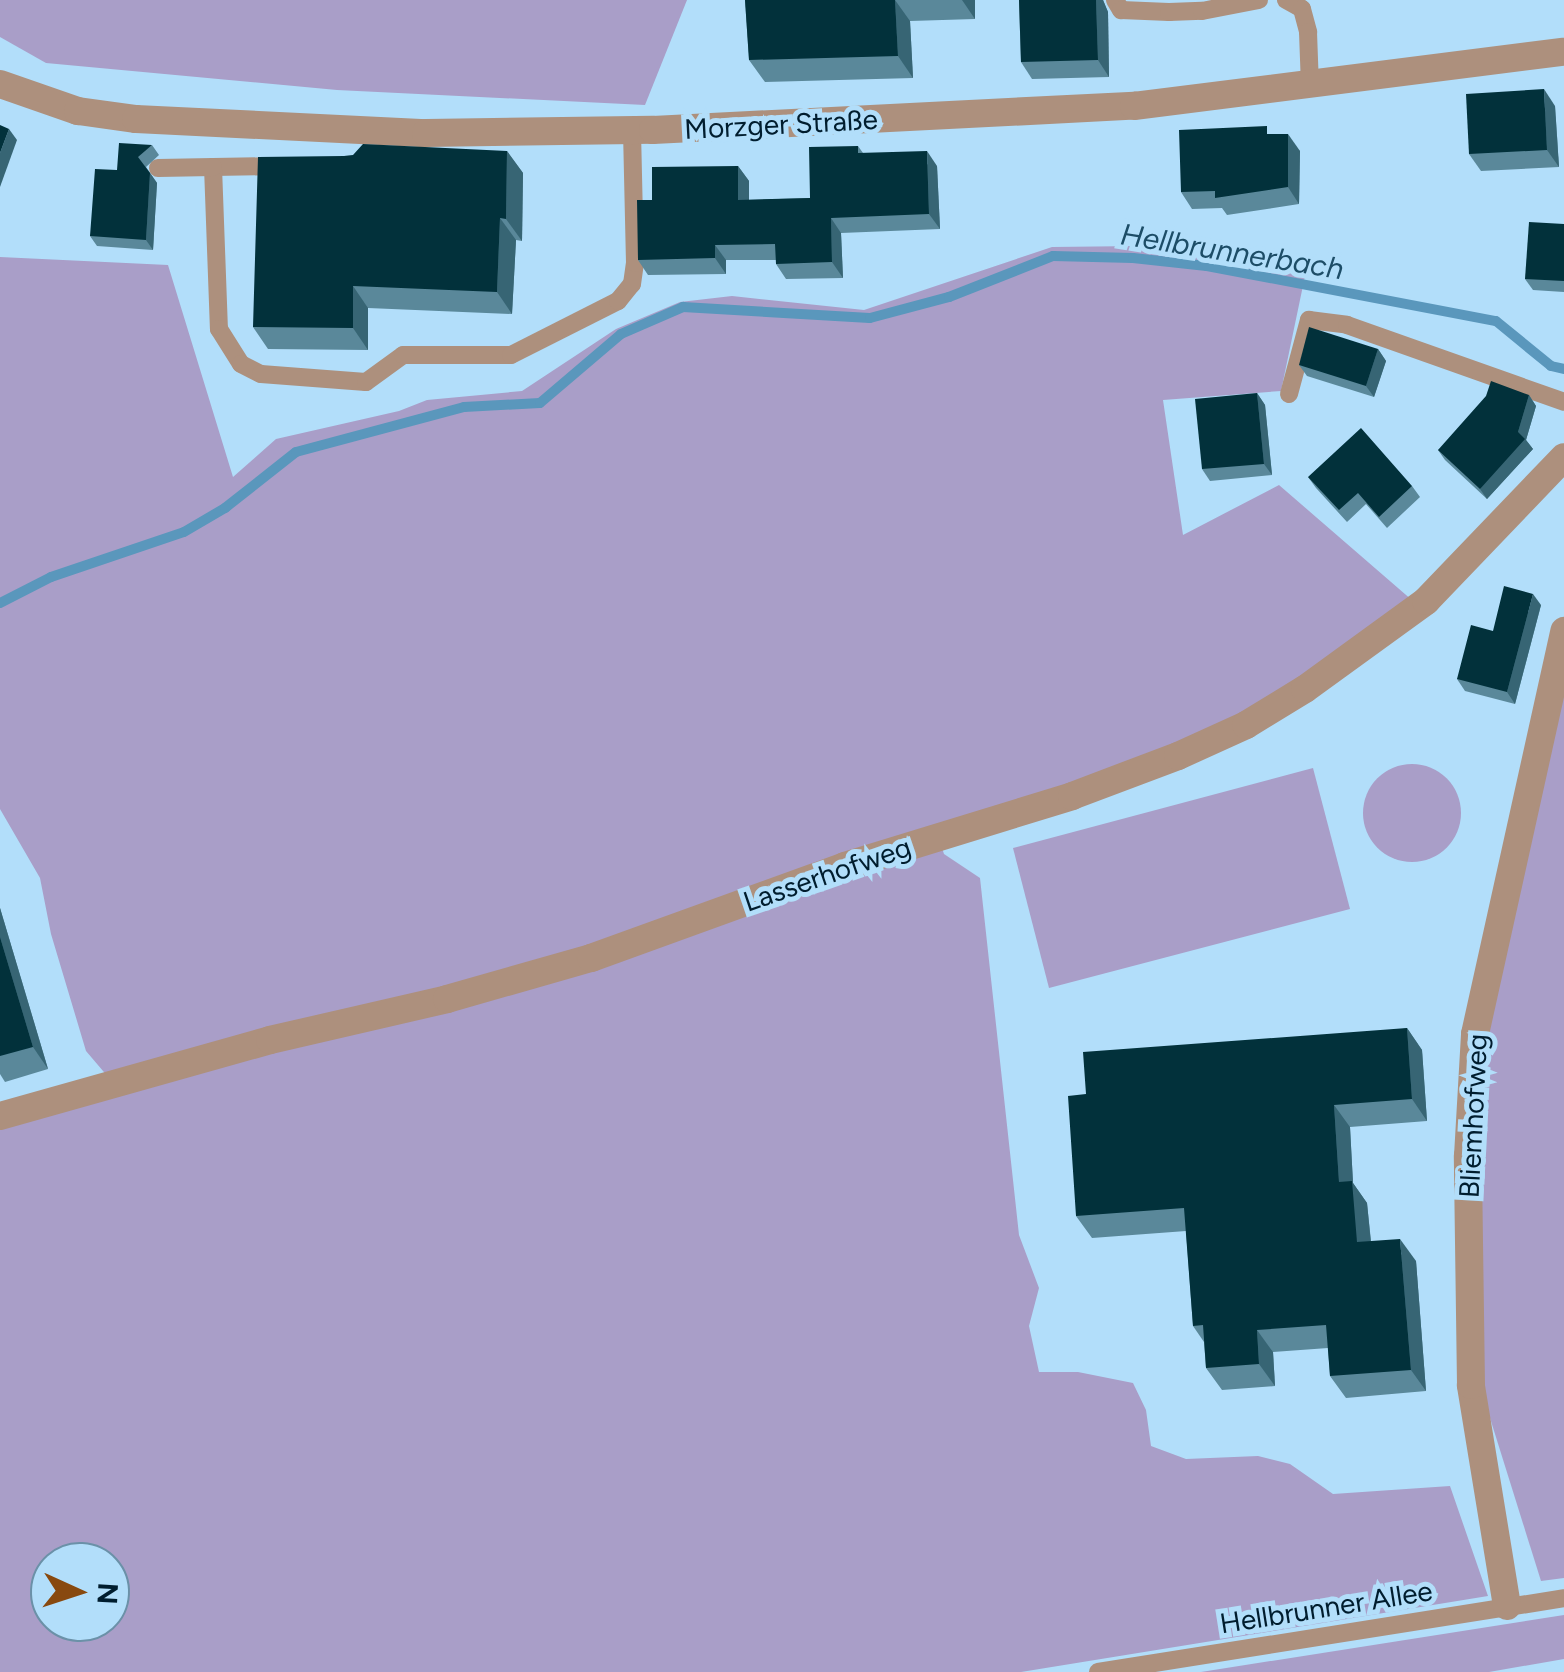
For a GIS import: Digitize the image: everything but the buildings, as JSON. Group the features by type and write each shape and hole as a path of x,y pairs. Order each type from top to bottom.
{"street":[{"name":"Morzger Straße","path":"0,84 78,110 136,119 376,141 1134,106 1310,87 1564,52"},
{"name":"Lasserhofweg","path":"0,1116 270,1040 447,999 591,958 844,866 1072,796 1178,756 1246,725 1305,689 1426,601 1564,457"},
{"name":"Bliemhofweg","path":"1507,1606 1471,1385 1471,1104 1475,1034 1564,632"}],"lane":[{"path":"1115,0 1120,10 1202,12 1259,0"},
{"path":"1286,0 1302,9 1308,32 1310,87"},
{"path":"213,166 215,296 220,328 229,349 241,364 261,374 366,382 403,355 510,355 618,302 632,284 636,263 632,130"},
{"path":"158,168 304,166"},
{"path":"1290,394 1310,320 1348,325 1564,402"},
{"name":"Hellbrunner Allee","path":"1098,1672 1564,1598"}],"shaded area":[{"path":"0,0 687,0 645,105 337,90 46,63 0,37"},
{"path":"1139,246 1305,276 1281,391 1163,400 1183,535 1279,485 1413,601 1216,734 936,830 944,854 980,878 1019,1235 1039,1288 1029,1326 1039,1372 1078,1372 1133,1383 1146,1410 1151,1446 1186,1459 1258,1456 1290,1464 1333,1494 1450,1486 1488,1596 1021,1672 0,1672 0,1106 109,1078 86,1051 51,934 40,878 0,809 0,257 168,265 233,477 276,439 399,411 427,400 522,391 616,329 680,302 732,296 864,310 1052,247"},
{"path":"1564,671 1564,1578 1541,1581 1485,1402 1477,1200 1490,1010"},
{"path":"1412,764 1431,768 1447,778 1457,794 1461,813 1457,832 1447,848 1431,858 1412,862 1393,858 1377,848 1367,832 1363,813 1367,794 1377,778 1393,768"},
{"path":"1313,768 1350,909 1049,988 1013,848"},
{"path":"1564,1615 1564,1659 1489,1672 1201,1672"}],"waterway":[{"name":"Hellbrunnerbach","path":"0,603 51,577 184,532 225,508 296,452 464,407 540,403 621,334 683,307 870,318 949,297 1053,256 1133,258 1207,266 1496,321 1551,366 1564,369"}]}
